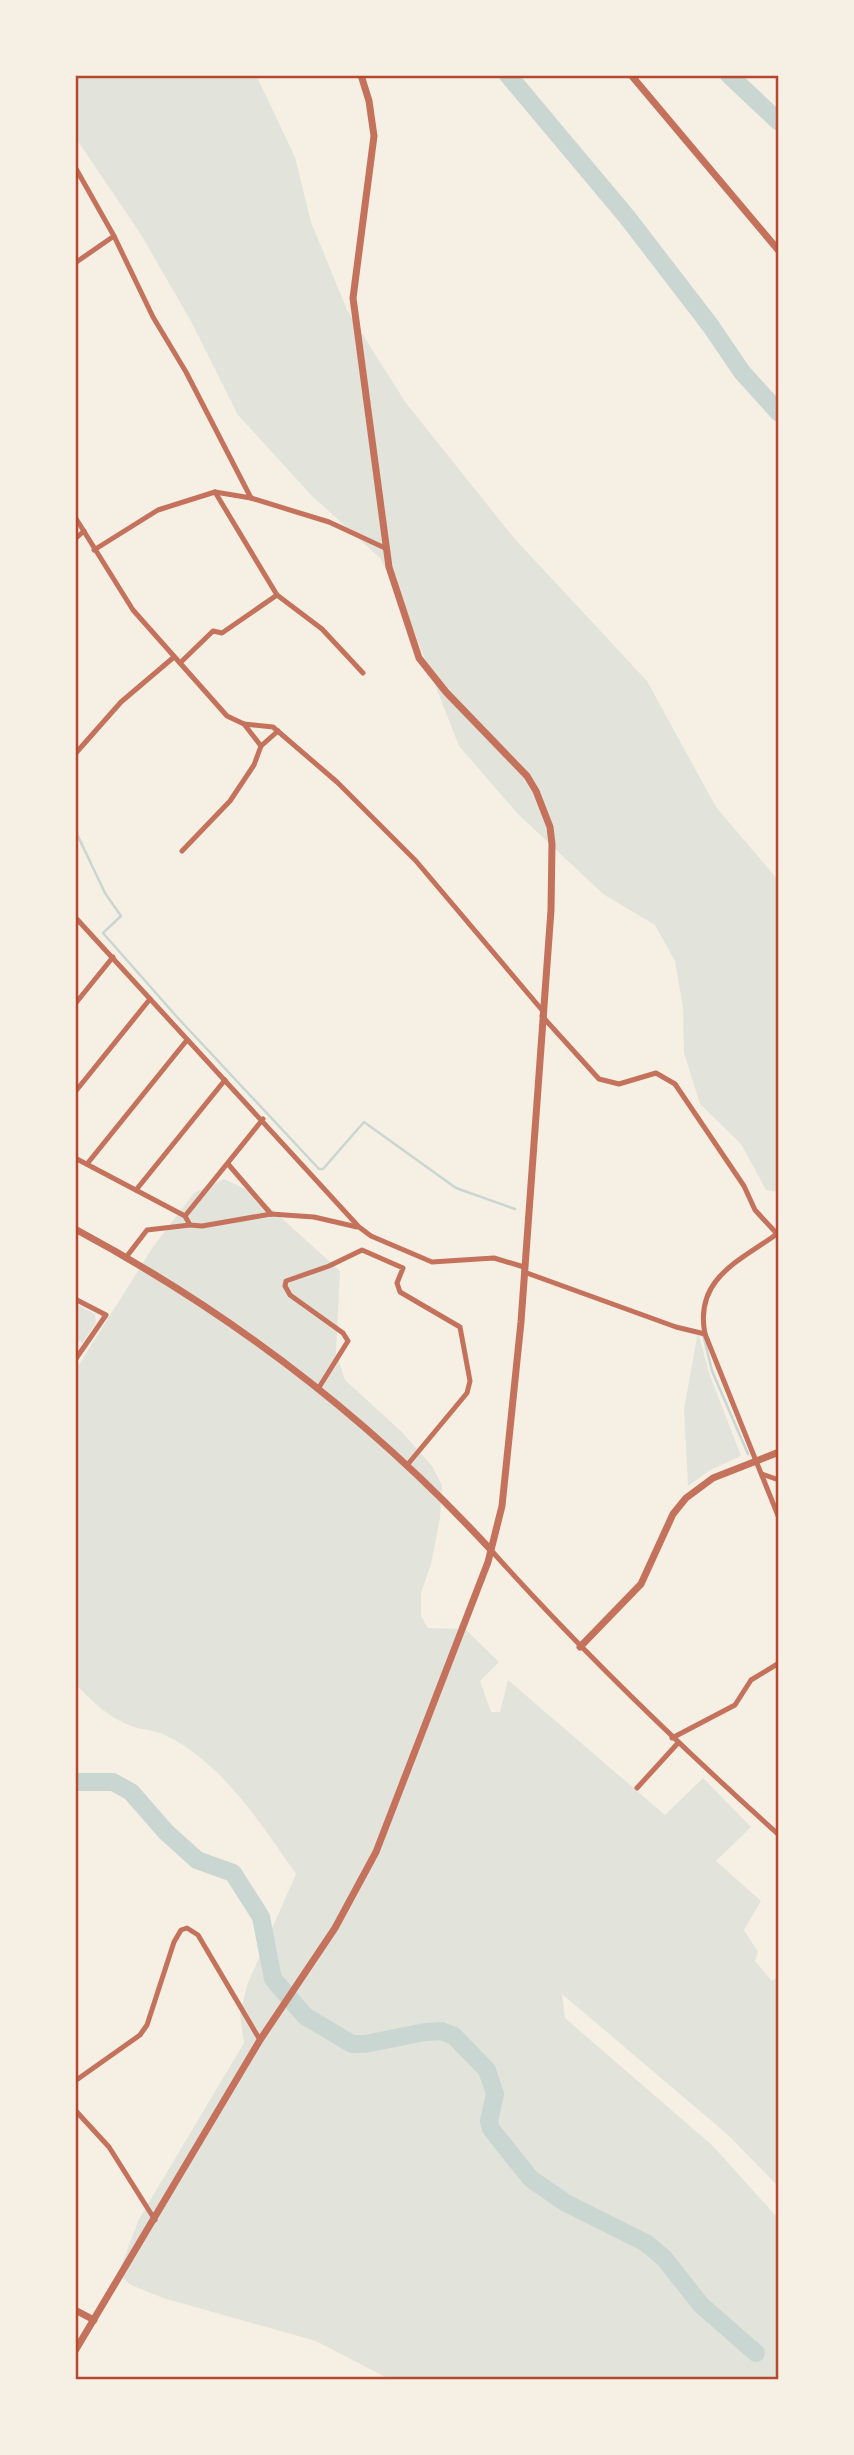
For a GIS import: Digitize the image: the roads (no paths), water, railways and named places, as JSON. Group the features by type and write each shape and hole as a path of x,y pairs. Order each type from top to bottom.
{"street":[{"path":"75,2351 260,2040 335,1928 376,1852 446,1674 490,1549 502,1506 524,1270 553,860 550,827 527,776 446,692 419,658 385,548 353,298 374,136 371,109 361,75"},
{"path":"631,75 779,251"},
{"path":"75,167 114,236 153,317 192,382 251,498"},
{"path":"75,263 114,236"},
{"path":"94,550 158,510 215,492 251,498 329,522 385,548"},
{"path":"215,492 277,595 322,629 363,673"},
{"path":"75,517 133,610 227,716 244,724 273,727 337,782 416,861 599,1079 618,1084 656,1073 675,1084 744,1186 755,1210 778,1235 714,1280 701,1316 705,1334 779,1518"},
{"path":"75,538 84,531"},
{"path":"180,663 213,631 222,633 277,595"},
{"path":"75,754 121,702 174,657"},
{"path":"244,724 261,746"},
{"path":"182,851 230,801 254,765 261,746 278,731"},
{"path":"75,917 263,1119 359,1227 371,1236 432,1262 494,1258 676,1327 705,1334"},
{"path":"75,1004 113,957"},
{"path":"75,1092 150,999"},
{"path":"87,1164 187,1040"},
{"path":"136,1190 225,1080"},
{"path":"186,1216 263,1119"},
{"path":"75,1158 186,1216 190,1225"},
{"path":"228,1164 271,1214"},
{"path":"127,1256 148,1230 271,1214 314,1217 359,1227"},
{"path":"75,1229 127,1256 205,1307 318,1389 408,1464 580,1647 675,1741 779,1835"},
{"path":"318,1389 348,1341 343,1334 290,1295 285,1286 286,1281 329,1266 362,1250 403,1268 397,1283 400,1292 460,1327 470,1386 408,1464"},
{"path":"75,1299 106,1315 75,1360"},
{"path":"75,1342 84,1347"},
{"path":"580,1647 641,1584 673,1514 687,1498 703,1484 779,1452"},
{"path":"761,1474 779,1480"},
{"path":"637,1788 675,1741 735,1705 751,1680 779,1662"},
{"path":"75,2081 139,2035 147,2025 174,1942 181,1930 187,1928 198,1935 260,2040"},
{"path":"75,2110 108,2147 155,2220"},
{"path":"75,2310 94,2320"}],"waterway":[{"path":"508,75 627,217 710,325 742,372 779,413"},
{"path":"729,75 779,122"},
{"path":"75,830 105,893 121,916 103,933 177,1017 319,1169 323,1169 364,1122 456,1188 515,1209"},
{"path":"703,1334 712,1371 748,1454"},
{"path":"75,1782 113,1782 131,1792 166,1832 197,1860 233,1873 261,1917 273,1979 305,2016 352,2044 365,2044 425,2032 441,2031 454,2036 487,2070 495,2094 489,2121 491,2129 531,2179 566,2203 646,2243 664,2258 701,2305 756,2353"}]}
